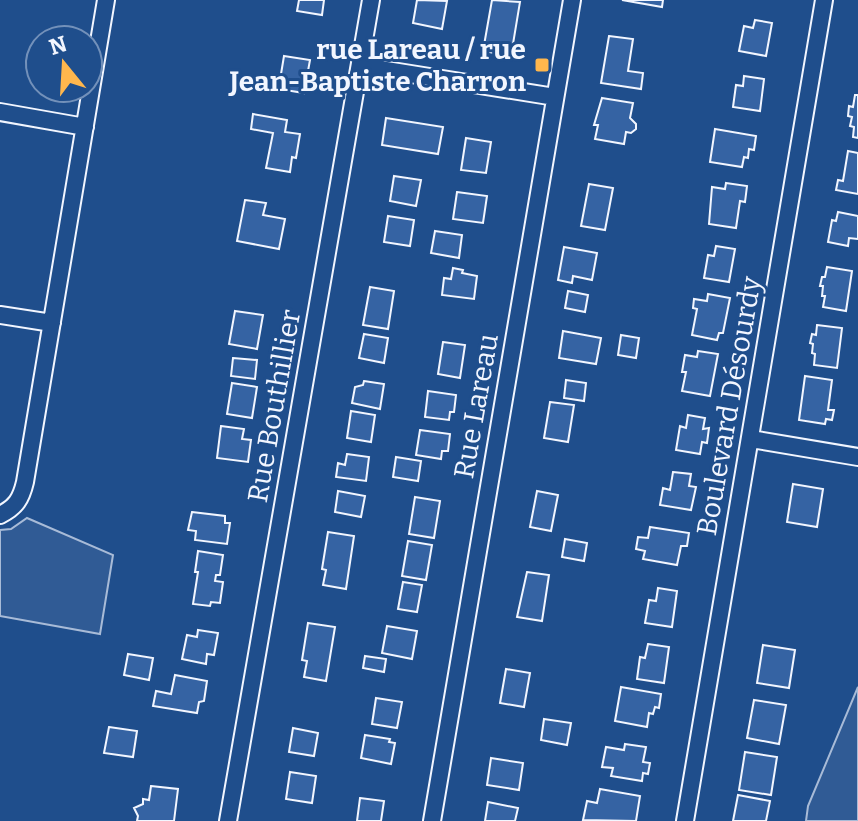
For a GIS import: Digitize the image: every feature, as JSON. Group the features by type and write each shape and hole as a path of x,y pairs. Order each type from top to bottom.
{"street":[{"path":"0,515 13,508 21,498 106,0"},
{"name":"Rue Bouthillier","path":"228,821 371,0"},
{"name":"Rue Lareau","path":"432,821 572,0"},
{"name":"Boulevard Désourdy","path":"685,821 824,0"},
{"path":"361,66 555,97"},
{"path":"0,112 85,127"},
{"path":"0,315 52,323"},
{"path":"751,439 858,457"}],"shaded area":[{"path":"27,518 113,555 100,634 0,616 0,530 11,529"},
{"path":"858,687 858,821 806,821 808,806"}],"building":[{"path":"299,0 324,0 322,15 297,11"},
{"path":"417,0 447,1 442,29 413,23"},
{"path":"492,0 520,2 511,56 483,51"},
{"path":"622,0 663,0 662,7"},
{"path":"755,20 772,23 766,56 739,51 744,26 753,28"},
{"path":"609,36 633,39 628,71 643,73 641,89 601,83"},
{"path":"284,56 310,60 304,93 285,90 287,81 280,80"},
{"path":"744,76 764,79 760,111 733,107 736,85 743,86"},
{"path":"855,95 858,95 858,138 853,137 854,127 850,126 852,117 848,116"},
{"path":"602,98 633,103 630,118 636,129 626,132 624,144 595,139 598,125 594,125"},
{"path":"253,114 287,120 285,132 300,134 290,172 266,168 273,133 251,129"},
{"path":"386,118 443,127 438,154 382,145"},
{"path":"715,129 756,136 754,150 749,149 742,167 710,162"},
{"path":"466,138 491,142 486,173 461,170"},
{"path":"848,151 858,153 858,194 836,190 838,180 843,181"},
{"path":"394,176 421,180 416,206 390,201"},
{"path":"726,183 747,186 745,202 740,201 736,228 709,224 712,187 725,189"},
{"path":"589,184 613,188 605,230 581,226"},
{"path":"457,192 487,196 483,223 453,219"},
{"path":"245,200 266,203 263,215 285,219 279,249 237,241"},
{"path":"838,212 858,216 858,239 849,238 848,246 828,242 832,220 836,221"},
{"path":"388,216 414,220 410,246 384,242"},
{"path":"435,231 462,235 459,258 431,253"},
{"path":"716,246 735,249 729,282 704,278 708,255 714,256"},
{"path":"564,247 597,253 592,280 573,276 572,283 558,280"},
{"path":"827,267 852,271 846,311 823,307 825,296 822,296 823,286 820,286"},
{"path":"453,268 477,276 474,299 442,295 444,278 451,279"},
{"path":"370,287 394,291 388,329 363,325"},
{"path":"568,291 588,295 585,312 565,308"},
{"path":"708,294 730,298 723,333 719,333 717,340 692,335 697,309 693,308 694,299 707,301"},
{"path":"235,311 263,315 257,349 229,344"},
{"path":"817,325 842,328 837,368 814,365 815,354 810,343 812,334 816,335"},
{"path":"563,331 601,338 596,364 559,358"},
{"path":"364,334 388,338 384,363 359,358"},
{"path":"621,335 639,338 636,358 618,355"},
{"path":"443,342 465,345 460,378 438,374"},
{"path":"698,351 718,354 710,396 682,391 686,372 682,372 685,355 697,357"},
{"path":"233,358 257,360 255,379 231,376"},
{"path":"805,376 832,380 828,410 834,410 832,420 826,419 825,424 799,420"},
{"path":"566,380 586,383 584,401 564,398"},
{"path":"364,381 384,384 380,409 352,403 355,387 363,385"},
{"path":"232,383 257,387 252,418 227,414"},
{"path":"428,391 456,395 454,412 450,412 449,420 425,417"},
{"path":"550,402 574,405 568,442 544,438"},
{"path":"351,411 375,415 371,442 347,438"},
{"path":"688,415 705,418 703,429 709,428 707,443 702,442 700,454 676,450 680,426 686,428"},
{"path":"221,426 244,429 242,439 251,440 248,462 217,458"},
{"path":"420,430 450,434 448,451 442,451 441,459 416,455"},
{"path":"347,454 369,457 366,481 336,477 338,463 345,465"},
{"path":"396,457 421,461 418,481 393,477"},
{"path":"673,472 691,474 689,486 696,487 691,510 660,505 663,488 670,490"},
{"path":"793,484 823,489 817,527 787,522"},
{"path":"338,491 365,496 361,517 335,512"},
{"path":"537,491 558,495 551,531 530,527"},
{"path":"415,497 440,501 434,538 409,534"},
{"path":"192,512 225,516 225,523 230,523 227,544 195,540 196,531 188,530"},
{"path":"650,527 689,533 687,546 681,546 677,565 643,559 645,551 636,549 638,537 648,538"},
{"path":"328,532 354,536 346,589 323,585 326,570 322,569"},
{"path":"565,539 587,543 584,561 562,557"},
{"path":"408,541 432,545 426,580 402,576"},
{"path":"198,551 223,555 220,575 216,575 215,581 223,582 220,603 211,602 210,606 193,604"},
{"path":"527,572 549,575 542,621 517,617"},
{"path":"403,582 422,585 417,612 398,609"},
{"path":"658,588 677,591 672,627 645,623 649,600 656,601"},
{"path":"308,623 335,627 326,681 304,677 307,661 302,660"},
{"path":"387,626 417,631 412,659 382,653"},
{"path":"198,630 218,633 214,655 207,654 206,664 182,659 187,635 197,637"},
{"path":"648,644 669,647 664,683 637,679 640,657 645,658"},
{"path":"763,645 795,650 789,688 757,683"},
{"path":"128,654 153,658 149,680 124,675"},
{"path":"365,656 386,659 384,672 363,668"},
{"path":"506,669 530,673 524,707 500,703"},
{"path":"175,675 207,681 204,701 199,702 197,713 153,706 156,691 171,694"},
{"path":"621,687 661,694 659,708 655,707 653,714 649,713 647,727 615,721"},
{"path":"376,698 402,702 397,728 372,724"},
{"path":"754,700 786,705 779,744 747,738"},
{"path":"544,719 571,723 567,745 541,740"},
{"path":"109,727 137,731 133,757 104,753"},
{"path":"293,728 318,733 314,756 289,752"},
{"path":"365,735 390,739 389,742 395,743 391,764 361,758"},
{"path":"625,744 646,747 643,762 650,763 648,774 643,773 642,781 611,776 613,768 602,767 606,747 624,750"},
{"path":"745,752 777,757 771,795 739,790"},
{"path":"491,758 523,763 519,790 487,785"},
{"path":"290,772 316,776 312,803 286,799"},
{"path":"151,786 178,789 174,821 137,821 134,808 143,804 143,799 149,800"},
{"path":"600,789 640,796 636,821 583,820 587,801 597,803"},
{"path":"738,795 770,801 766,821 733,821"},
{"path":"360,798 384,801 381,821 357,821"},
{"path":"488,802 518,808 515,821 485,821"}],"place":[{"name":"rue Lareau / rue Jean-Baptiste Charron","path":"542,65"}]}
